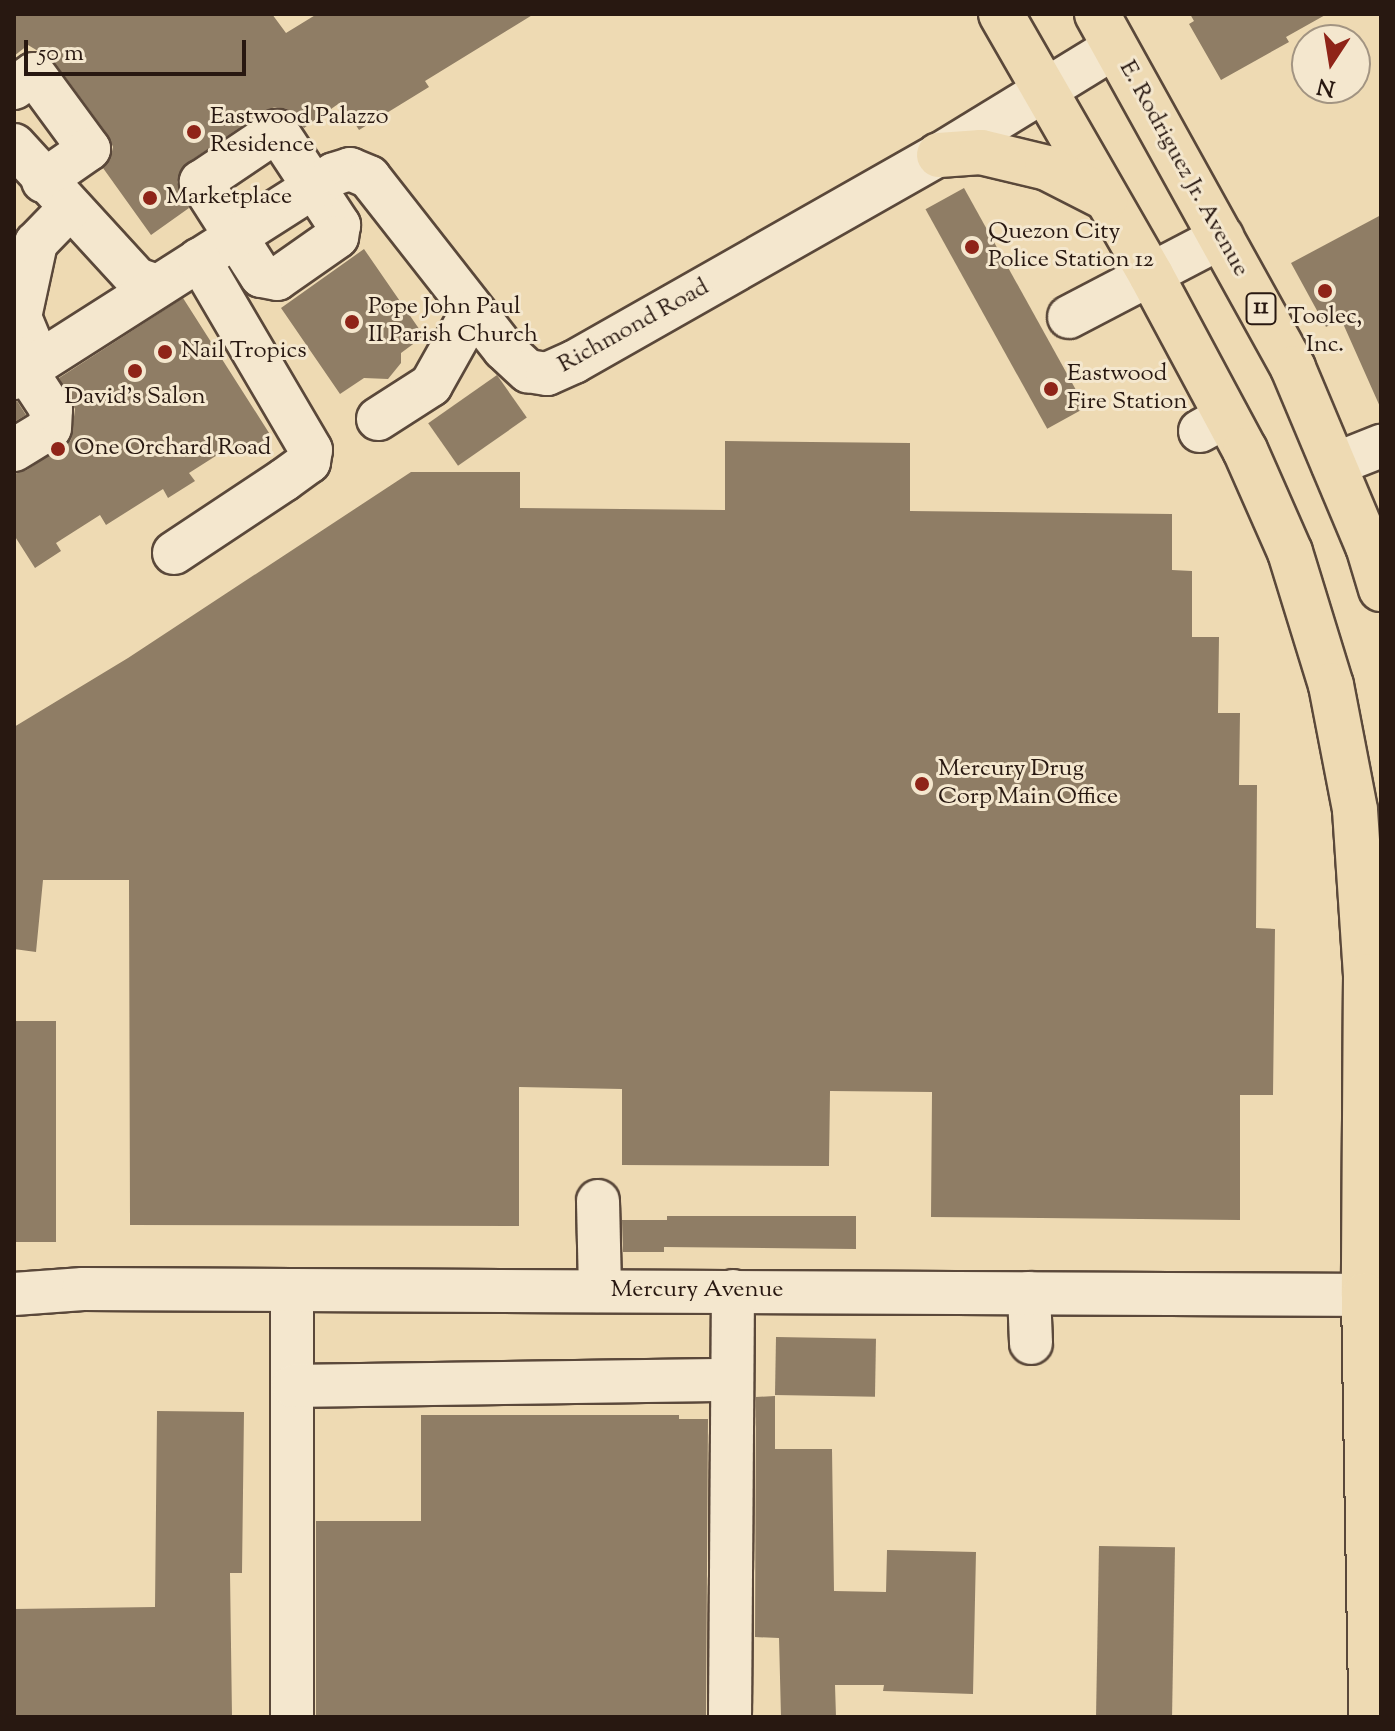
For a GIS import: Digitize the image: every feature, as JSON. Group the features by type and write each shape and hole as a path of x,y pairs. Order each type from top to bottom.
{"main road":[{"path":"1001,14 1151,275 1214,424 1290,552 1331,685 1355,810 1366,976 1372,1295 1371,1717"},
{"name":"E. Rodriguez Jr. Avenue","path":"1106,30 1293,368 1368,546 1381,589"},
{"path":"969,163 1047,168 1106,198"}],"street":[{"name":"Richmond Road","path":"26,371 334,174 350,169 369,177 472,312 522,366 533,374 547,374 969,163 1106,30"},
{"path":"14,88 34,74 89,149 56,195 36,243 20,317 26,371 51,409 50,428 14,450"},
{"path":"277,131 314,187 339,225 337,237 277,279 261,276 201,182 277,131"},
{"path":"14,145 56,195 137,279 157,286"},
{"path":"1069,317 1222,237"},
{"path":"86,331 102,288 104,245"},
{"path":"174,553 309,462 311,450 199,259"},
{"path":"378,419 431,385 472,312"},
{"path":"1333,465 1381,446"},
{"path":"598,1201 600,1291"},
{"name":"Mercury Avenue","path":"14,1294 83,1289 1372,1295"},
{"path":"292,1290 292,1717"},
{"path":"730,1717 733,1291"},
{"path":"1029,1293 1031,1343"},
{"path":"293,1386 732,1380"}],"building":[{"name":"Eastwood Palazzo Residence","path":"14,14 272,14 286,33 317,14 534,14 425,81 429,87 359,130 341,102 304,128 287,109 275,107 264,111 187,163 177,182 189,208 151,235 103,168 110,160 113,147 108,135 53,60 28,45 14,56"},
{"path":"1190,14 1327,14 1309,24 1291,24 1291,34 1286,37 1289,42 1221,80 1189,24 1194,21"},
{"path":"964,188 1086,408 1047,429 926,209"},
{"path":"1381,215 1381,409 1341,319 1326,327 1291,263"},
{"name":"Pope John Paul II Parish Church","path":"364,249 424,336 401,353 401,363 388,379 364,378 340,394 281,308"},
{"path":"183,298 271,436 240,455 233,445 189,473 195,481 168,498 163,489 106,525 100,515 56,543 61,551 35,568 14,535 14,474 27,470 71,440 75,409 59,378"},
{"path":"497,375 527,418 458,466 428,423"},
{"path":"17,401 26,415 14,422 14,402"},
{"path":"725,441 910,443 910,511 1172,514 1172,570 1192,571 1192,637 1219,637 1218,713 1240,713 1239,785 1257,785 1256,928 1275,929 1273,1095 1240,1095 1240,1220 931,1217 932,1092 830,1091 829,1166 622,1165 622,1089 519,1087 519,1226 130,1225 129,880 43,880 36,952 14,949 14,727 128,658 411,472 520,472 520,508 725,510"},
{"path":"14,1021 56,1021 56,1242 14,1242"},
{"path":"667,1216 856,1216 856,1249 664,1247 664,1252 623,1252 622,1220 667,1220"},
{"path":"776,1337 876,1339 875,1397 775,1395"},
{"path":"775,1396 775,1449 832,1449 834,1591 886,1592 887,1550 976,1552 973,1694 883,1691 884,1685 835,1685 836,1717 781,1717 779,1638 755,1637 756,1397"},
{"path":"157,1411 244,1412 242,1573 230,1573 232,1717 14,1717 14,1609 155,1607"},
{"path":"421,1415 679,1415 679,1419 708,1419 706,1717 316,1717 316,1521 421,1521"},
{"path":"1099,1546 1175,1547 1172,1717 1096,1717"}],"place":[{"name":"Eastwood Palazzo Residence","path":"194,132"},
{"name":"Marketplace","path":"150,198"},
{"name":"Quezon City Police Station 12","path":"972,247"},
{"name":"Toolec, Inc.","path":"1325,291"},
{"name":"Pope John Paul II Parish Church","path":"352,322"},
{"name":"Nail Tropics","path":"165,352"},
{"name":"David's Salon","path":"135,371"},
{"name":"Eastwood Fire Station","path":"1051,389"},
{"name":"One Orchard Road","path":"58,449"},
{"name":"Mercury Drug Corp Main Office","path":"922,784"}]}
